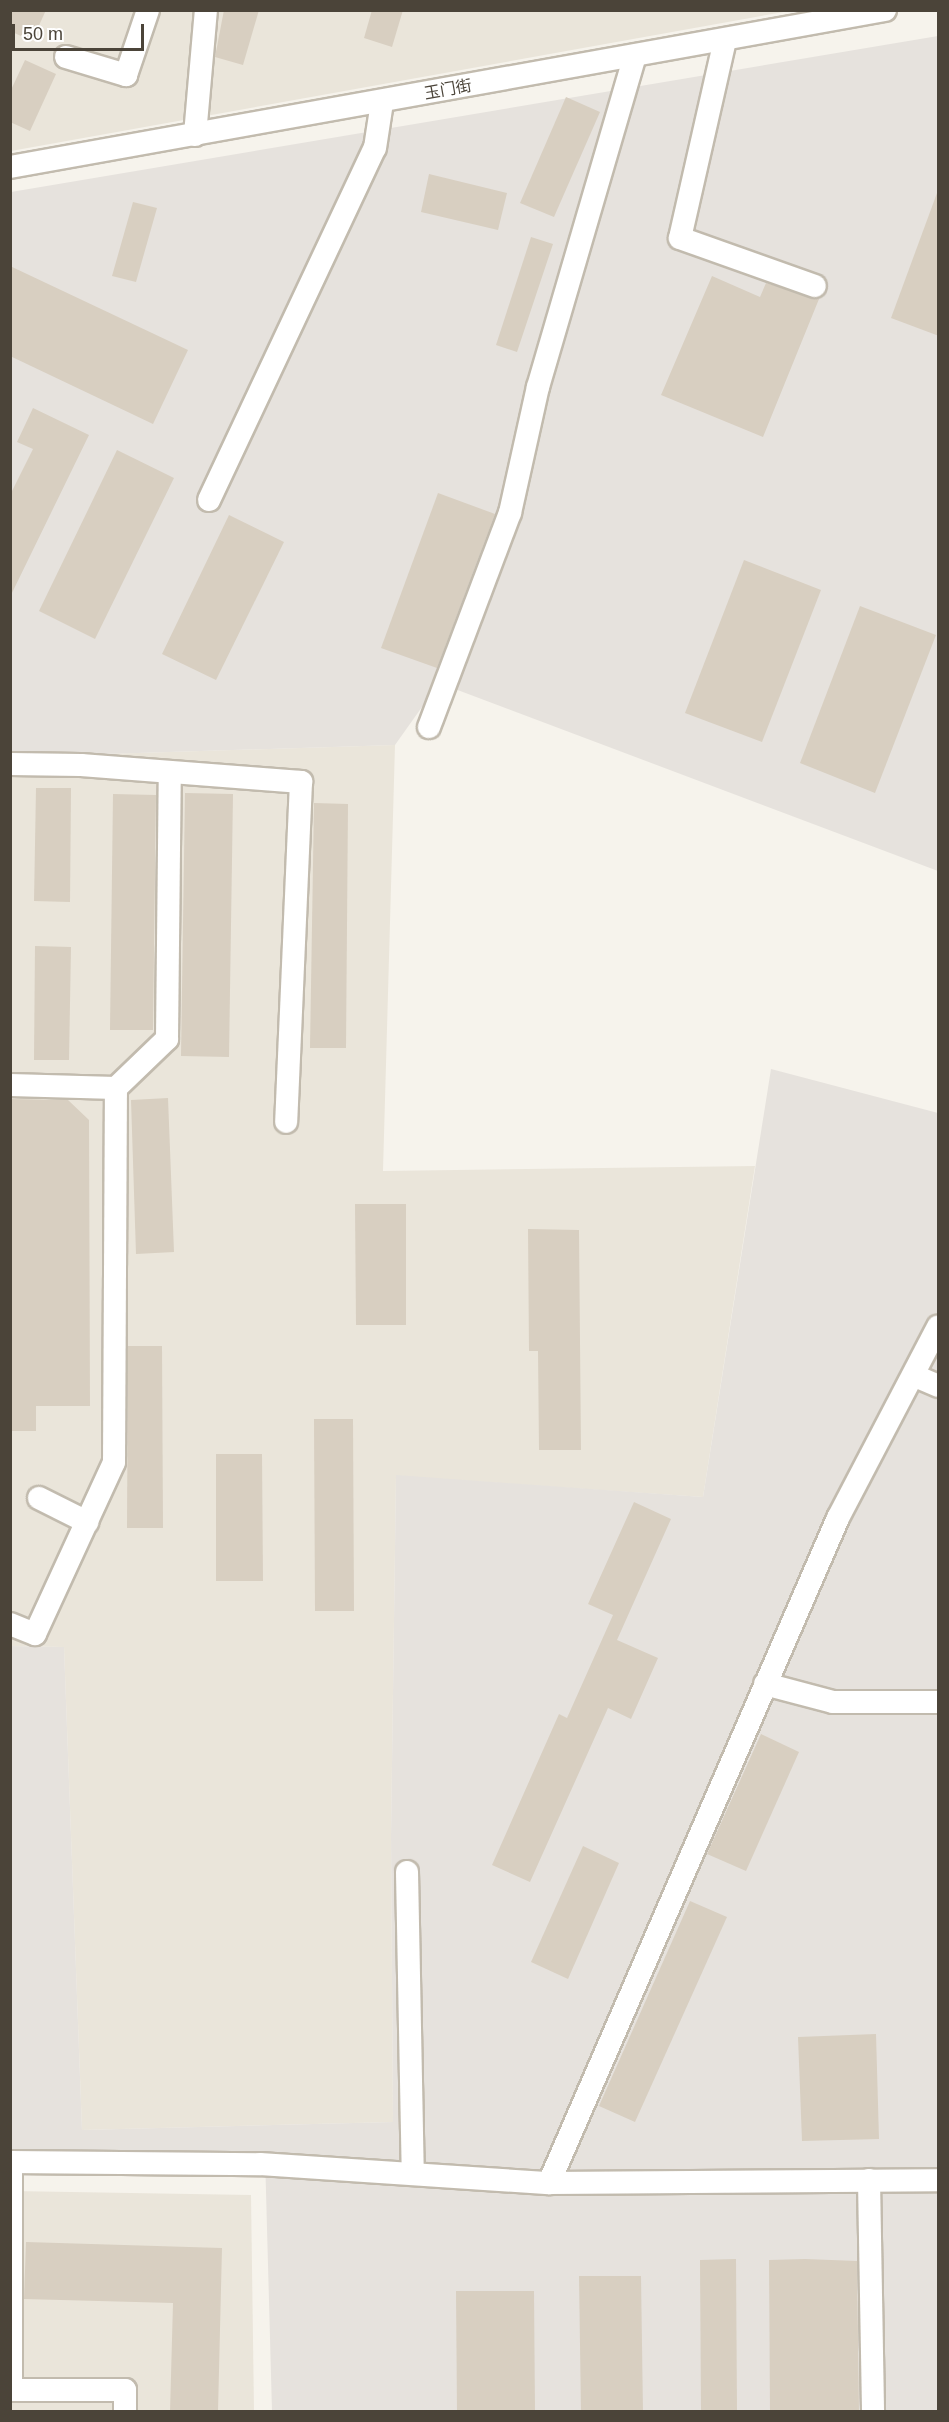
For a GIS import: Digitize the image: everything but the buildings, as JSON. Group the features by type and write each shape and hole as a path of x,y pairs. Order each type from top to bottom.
{"street":[{"path":"66,57 126,75 148,10"},
{"path":"195,135 206,10"},
{"name":"玉门街","path":"10,167 885,10"},
{"path":"725,40 680,238 815,286"},
{"path":"429,727 510,513 538,387 635,56"},
{"path":"209,500 375,148 382,102"},
{"path":"10,764 170,772 301,782 286,1122"},
{"path":"10,1085 116,1088 167,1039 170,772"},
{"path":"10,1624 35,1634 114,1462 116,1088"},
{"path":"549,2183 838,1518 939,1327"},
{"path":"915,1376 939,1386"},
{"path":"39,1498 87,1522"},
{"path":"765,1684 834,1702 939,1702"},
{"path":"407,1872 413,2174"},
{"path":"125,2412 125,2391 40,2401 11,2390 11,2162 260,2164 549,2183 939,2180"},
{"path":"869,2180 873,2412"}],"shaded area":[{"path":"11,11 789,11 11,151"},
{"path":"938,36 938,871 439,683 395,745 11,757 11,192"},
{"path":"395,745 383,1171 755,1166 703,1497 396,1476 391,1836 393,2122 82,2130 64,1647 11,1646 10,757"},
{"path":"771,1069 938,1113 938,2411 272,2411 265,2155 11,2149 11,1646 64,1647 82,2130 393,2122 391,1836 396,1475 703,1497"},
{"path":"11,2191 251,2195 254,2411 11,2412"}]}
